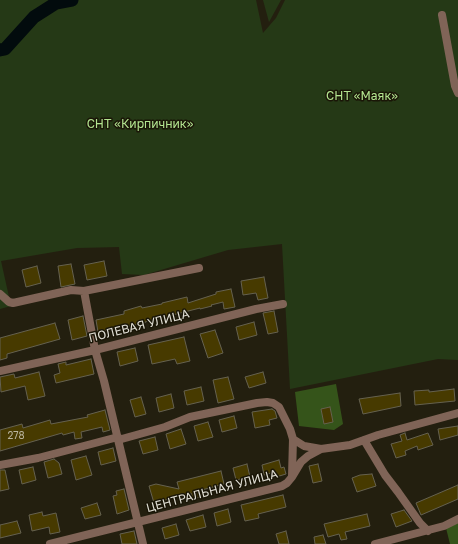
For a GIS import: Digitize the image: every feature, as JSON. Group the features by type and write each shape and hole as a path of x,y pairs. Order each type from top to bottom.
{"street":[{"path":"442,15 455,86 458,93"},
{"path":"0,294 12,303 71,290 84,291 199,268"},
{"path":"84,291 95,350 143,544"},
{"name":"ПОЛЕВАЯ УЛИЦА","path":"0,371 95,350 256,309 283,304"},
{"path":"0,465 38,458 165,427 190,417 267,402 273,403 279,407 290,429 293,439 292,477"},
{"name":"ЦЕНТРАЛЬНАЯ УЛИЦА","path":"50,544 139,523 282,486 292,477 308,456 321,449 350,445 378,435 458,413"},
{"path":"293,439 304,446 321,449"},
{"path":"364,440 385,475 420,523 428,531"},
{"path":"375,544 444,526 458,518"}],"green space":[{"path":"0,0 64,0 56,1 32,16 4,48 0,49"},
{"path":"72,0 256,0 263,33 276,18 285,0 458,0 458,360 438,359 290,389 282,244 228,250 144,275 122,274 119,247 77,248 1,261 11,306 0,309 0,50 5,49 34,17 56,3"},
{"path":"263,0 281,0 269,22"},
{"path":"336,384 343,424 334,430 299,426 295,392"},
{"path":"458,522 458,544 450,544 446,528"}],"building":[{"path":"104,261 107,276 87,280 84,265"},
{"path":"71,264 75,284 61,287 58,266"},
{"path":"37,266 41,283 26,287 22,270"},
{"path":"264,277 268,298 258,300 256,293 243,295 241,281"},
{"path":"231,289 235,307 224,309 223,302 145,323 98,332 96,320 124,314 124,311 141,306 142,308 187,297 188,303 216,294 216,292"},
{"path":"274,311 278,332 268,334 263,313"},
{"path":"83,316 87,336 72,340 68,320"},
{"path":"254,322 257,335 239,340 236,327"},
{"path":"55,323 60,339 7,354 7,358 0,360 0,338"},
{"path":"215,330 223,353 208,358 200,334"},
{"path":"184,337 190,361 177,364 175,359 152,364 148,345"},
{"path":"135,348 138,361 120,366 117,352"},
{"path":"91,359 94,374 56,383 54,375 60,373 58,364 66,362 66,365"},
{"path":"39,372 45,396 28,400 25,386 1,392 0,377 14,374 15,378"},
{"path":"263,372 266,383 249,388 245,377"},
{"path":"228,377 234,399 218,403 213,380"},
{"path":"201,387 204,401 187,405 184,391"},
{"path":"454,389 455,401 415,405 414,391 429,390 429,392"},
{"path":"400,393 401,406 363,414 359,399"},
{"path":"171,394 174,408 159,412 156,398"},
{"path":"141,397 146,414 135,417 130,400"},
{"path":"330,407 333,422 324,424 321,409"},
{"path":"272,409 275,411 277,418 269,420 270,425 255,428 252,412"},
{"path":"105,410 110,430 103,432 102,427 81,432 82,438 75,439 74,432 63,435 62,433 0,451 0,430 22,424 23,428 50,420 51,424 88,417 87,415"},
{"path":"234,416 237,428 222,432 219,420"},
{"path":"208,422 213,437 198,441 194,426"},
{"path":"458,426 458,435 440,440 438,429"},
{"path":"181,429 186,444 170,449 166,434"},
{"path":"405,433 407,440 428,433 433,445 418,450 417,446 405,451 406,455 396,458 391,444 402,441 400,435"},
{"path":"155,437 158,450 143,454 139,441"},
{"path":"113,448 116,461 101,465 98,452"},
{"path":"86,456 92,475 76,480 71,460"},
{"path":"54,459 59,463 62,474 48,478 44,462"},
{"path":"279,460 281,468 284,467 286,474 276,477 274,472 264,475 262,465"},
{"path":"247,464 250,477 236,480 233,468"},
{"path":"318,464 322,481 313,483 309,466"},
{"path":"33,467 36,480 22,484 19,470"},
{"path":"0,470 5,470 9,489 0,491"},
{"path":"221,471 224,484 198,491 200,497 193,499 191,493 154,503 149,486 156,484 179,489 177,482"},
{"path":"372,474 376,486 357,492 352,478 360,475"},
{"path":"458,485 458,499 421,515 416,503"},
{"path":"124,489 129,510 117,514 113,496 117,495 116,491"},
{"path":"283,495 286,507 258,514 259,518 245,521 241,505"},
{"path":"97,503 101,515 85,519 81,508"},
{"path":"228,509 231,522 217,526 214,513"},
{"path":"404,510 412,521 396,527 391,514"},
{"path":"42,512 43,516 56,513 60,532 50,534 49,527 32,531 29,515"},
{"path":"367,514 370,526 345,532 347,539 341,540 339,534 328,537 324,524"},
{"path":"203,515 206,527 190,531 186,520"},
{"path":"17,521 21,533 0,538 0,525"},
{"path":"176,524 179,535 165,539 162,528"},
{"path":"134,531 137,544 122,544 120,534"},
{"path":"286,531 289,544 279,544 276,534"},
{"path":"323,535 326,544 315,544 314,537"}],"waterway":[{"path":"0,50 5,49 34,17 56,3 72,0"}],"park label":[{"name":"СНТ «Маяк»","path":"362,96"},
{"name":"СНТ «Кирпичник»","path":"140,124"}]}
